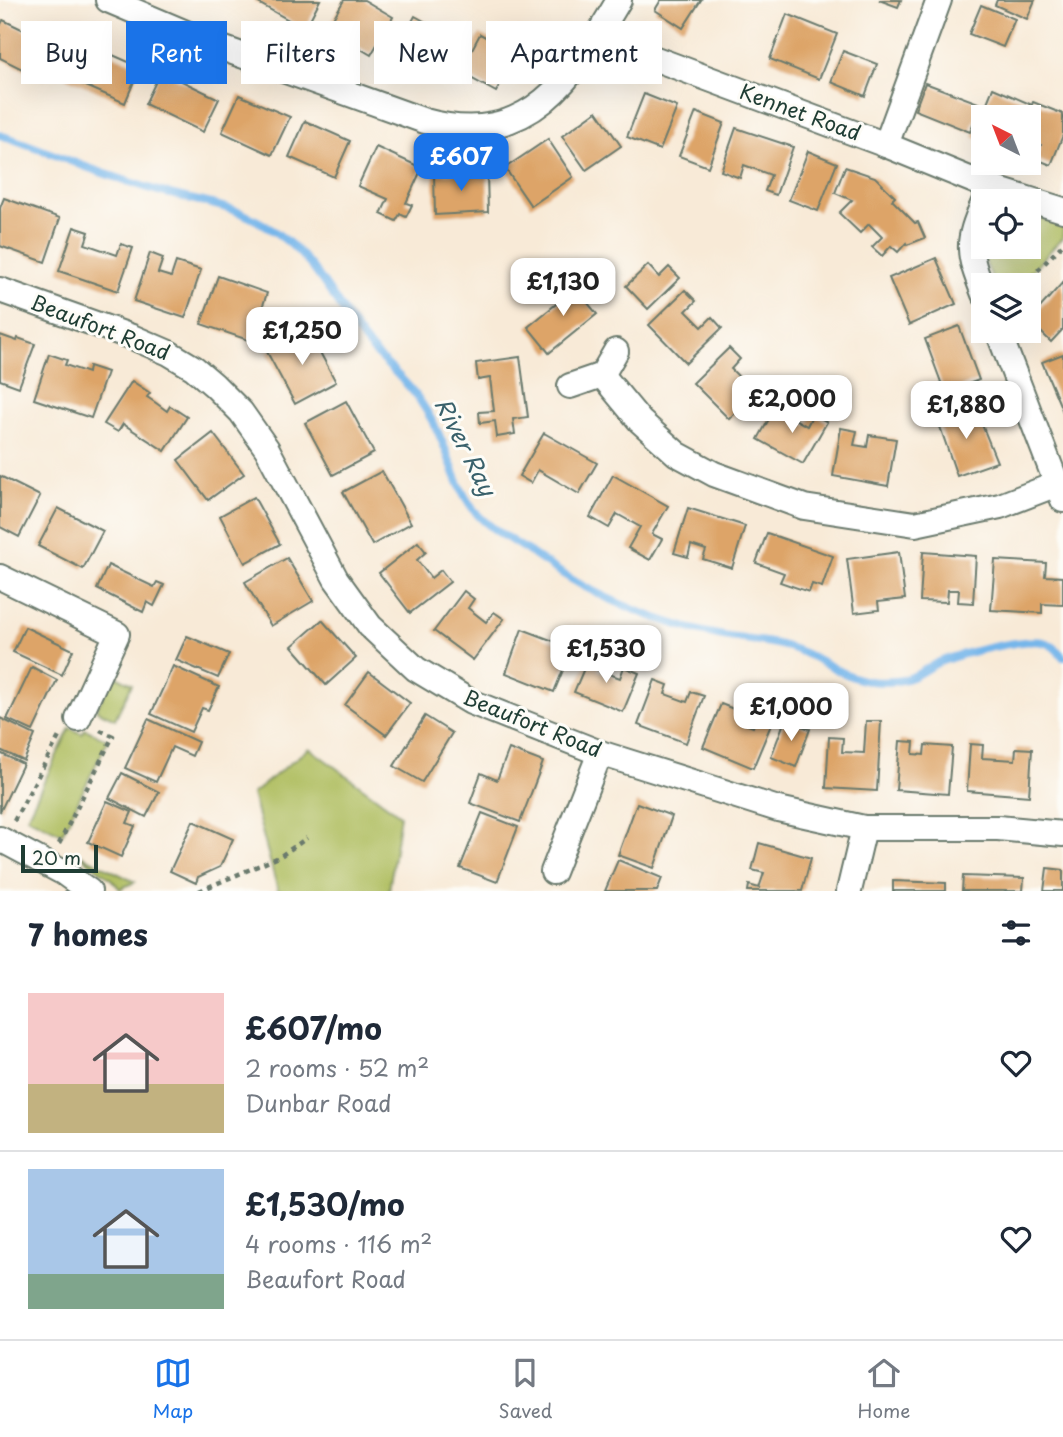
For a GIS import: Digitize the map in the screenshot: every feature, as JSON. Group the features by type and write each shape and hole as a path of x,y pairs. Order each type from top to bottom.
{"street":[{"path":"108,0 257,62 446,127 489,127 535,108 561,84"},
{"path":"607,21 619,0"},
{"name":"Kennet Road","path":"886,145 939,0"},
{"name":"Kennet Road","path":"662,61 886,145 971,189"},
{"name":"Kennet Road","path":"1041,206 1063,210"},
{"name":"Beaufort Road","path":"0,289 132,337 169,353 194,368 241,412 267,449 336,579 370,626 416,669 471,702 600,753 778,809 864,828 998,828 1063,834"},
{"path":"602,375 640,421 677,454 714,474 804,508 915,524 1060,492 1003,343"},
{"path":"570,386 602,375 616,351"},
{"path":"0,577 117,634 78,719"},
{"path":"554,872 600,753"},
{"path":"849,891 864,828"},
{"path":"2,840 89,891"}],"path":[{"path":"1035,273 1063,244"},
{"path":"2,840 64,727 78,719 113,736 60,844 44,863"},
{"path":"199,891 279,858 307,838"}],"green space":[{"path":"1041,219 1063,225 1063,237 1030,273 990,273 984,259 1041,259"},
{"path":"114,675 132,684 115,719 96,710"},
{"path":"70,728 82,734 85,729 108,740 62,834 27,817"},
{"path":"309,748 400,815 389,891 278,891 252,794"},
{"path":"75,852 135,882 120,889 110,878"}],"building":[{"path":"253,0 320,0 309,21 291,21"},
{"path":"344,0 364,0 393,17 391,21 374,21 374,50 371,55 360,48 360,21 332,21"},
{"path":"661,0 701,0 683,28 655,10"},
{"path":"879,0 901,0 898,7"},
{"path":"997,0 1035,0 1027,19 995,5"},
{"path":"981,5 1015,19 1003,47 969,34"},
{"path":"787,14 837,34 819,79 770,59"},
{"path":"3,20 21,29 21,68 0,58 0,26"},
{"path":"480,34 486,37 486,84 500,84 496,92 472,79 472,49"},
{"path":"843,51 877,64 865,96 831,82"},
{"path":"112,55 126,61 126,84 133,84 125,103 81,84 112,84"},
{"path":"925,83 981,104 971,105 970,132 915,110"},
{"path":"155,84 188,84 219,99 203,132 145,104"},
{"path":"993,88 1030,104 1030,105 986,105"},
{"path":"644,94 677,107 660,150 627,137"},
{"path":"239,95 290,117 272,155 222,132"},
{"path":"1041,105 1063,114 1063,135 1051,165 1041,161"},
{"path":"597,111 621,146 586,170 562,136"},
{"path":"696,112 724,123 708,167 679,156"},
{"path":"305,121 350,141 334,177 289,157"},
{"path":"736,128 793,147 776,195 765,191 771,175 744,165 740,178 721,171"},
{"path":"548,139 573,177 531,206 505,168"},
{"path":"376,147 422,168 406,203 412,205 406,217 400,214 396,221 381,214 388,199 358,186"},
{"path":"808,151 837,163 818,211 789,200"},
{"path":"845,167 875,177 895,197 892,200 915,223 918,222 925,238 907,245 906,243 898,252 891,246 882,256 872,247 882,237 869,224 860,233 839,213 852,200 835,193"},
{"path":"487,172 488,212 435,215 434,174"},
{"path":"4,198 60,218 45,262 0,246 0,208"},
{"path":"74,227 89,232 85,244 117,255 121,244 133,248 118,291 59,271"},
{"path":"150,253 163,258 158,273 171,277 176,262 201,270 185,318 134,301"},
{"path":"936,258 956,304 909,325 889,278"},
{"path":"648,265 659,277 669,267 680,278 648,309 626,286"},
{"path":"218,276 267,293 251,341 201,324"},
{"path":"568,279 597,314 549,353 528,327 566,296 558,287"},
{"path":"1063,282 1063,329 1051,342 1041,332 1041,307"},
{"path":"685,290 696,301 686,311 702,327 712,317 722,328 686,363 649,325"},
{"path":"959,326 979,380 945,393 925,339"},
{"path":"308,330 336,382 295,404 267,352"},
{"path":"0,335 35,344 19,387 0,380"},
{"path":"729,348 740,359 731,369 755,393 729,419 693,383"},
{"path":"49,354 67,360 65,365 88,373 89,366 107,372 91,418 34,399"},
{"path":"1063,354 1063,412 1042,362"},
{"path":"520,357 528,417 513,419 515,434 497,437 495,421 480,423 479,412 494,411 490,378 478,380 476,363"},
{"path":"132,381 150,393 147,397 167,411 170,406 187,417 165,451 123,424 118,432 104,424"},
{"path":"346,401 374,453 333,475 305,423"},
{"path":"974,405 997,462 957,476 937,418"},
{"path":"775,408 807,426 813,414 827,422 803,464 758,439"},
{"path":"841,428 857,431 854,445 867,447 869,435 896,439 888,486 833,476"},
{"path":"213,433 244,474 208,500 178,460"},
{"path":"544,433 597,463 579,494 538,470 531,483 519,476"},
{"path":"382,471 411,523 372,545 343,492"},
{"path":"613,475 668,506 652,534 662,539 650,560 628,548 640,527 617,514 609,528 590,517"},
{"path":"0,476 40,496 19,537 0,527"},
{"path":"254,497 280,544 245,563 220,516"},
{"path":"58,508 103,531 83,569 38,546"},
{"path":"688,508 745,526 732,568 703,559 706,550 691,545 688,557 674,553"},
{"path":"767,533 833,556 822,587 812,584 809,592 780,582 784,573 756,563"},
{"path":"418,542 426,552 417,560 431,578 441,570 450,582 410,613 379,573"},
{"path":"899,552 905,599 878,602 879,610 854,613 847,559"},
{"path":"923,552 976,556 973,603 958,602 959,590 948,590 947,602 920,601"},
{"path":"287,558 313,601 271,626 245,582"},
{"path":"995,560 1046,563 1045,576 1063,577 1063,605 1042,604 1042,613 991,610"},
{"path":"108,565 154,587 157,582 164,585 154,606 147,602 143,612 97,589"},
{"path":"464,591 474,599 468,608 486,622 494,612 504,619 473,660 434,631"},
{"path":"322,620 356,658 326,685 292,646"},
{"path":"25,627 73,650 62,675 13,652"},
{"path":"522,629 572,648 554,692 506,673"},
{"path":"187,636 229,654 218,678 176,660"},
{"path":"590,654 602,659 598,670 620,678 624,667 639,673 623,712 574,692"},
{"path":"173,666 219,687 208,710 202,708 191,732 151,714"},
{"path":"32,667 57,680 33,731 7,719"},
{"path":"369,672 410,703 386,735 345,705"},
{"path":"655,680 668,685 665,694 687,702 691,692 704,696 686,743 638,725"},
{"path":"721,704 746,714 742,723 753,727 758,714 773,720 753,768 703,747"},
{"path":"425,716 452,733 422,782 394,766"},
{"path":"0,718 35,735 24,761 0,750"},
{"path":"148,719 198,742 192,756 172,747 156,782 125,768"},
{"path":"785,720 810,729 796,767 771,757"},
{"path":"866,721 881,721 877,791 826,788 829,737 843,738 842,752 864,753"},
{"path":"900,741 914,742 913,754 924,755 925,745 952,747 948,794 896,790"},
{"path":"970,744 983,745 982,758 1015,760 1016,748 1032,749 1029,796 967,791"},
{"path":"509,749 543,762 520,822 470,803 481,773 497,780"},
{"path":"0,753 23,764 0,812"},
{"path":"122,773 159,792 146,817 109,798"},
{"path":"107,801 132,812 127,823 135,826 121,857 88,842"},
{"path":"637,803 672,816 654,868 618,855"},
{"path":"482,813 518,827 497,882 460,868"},
{"path":"193,821 233,839 220,867 198,877 196,883 170,871"},
{"path":"759,843 811,858 802,891 748,891 749,885 759,888 764,873 752,870"},
{"path":"618,860 662,878 657,891 605,891"},
{"path":"1047,868 1063,870 1063,891 1044,891"},
{"path":"963,876 1024,878 1023,891 962,891"},
{"path":"893,881 946,883 946,891 893,891"}],"waterway":[{"name":"River Ray","path":"0,135 142,186 232,210 273,230 300,253 367,344 414,393 442,440 462,491 478,515 500,534 557,571 606,598 685,627 788,647 851,676 879,682 903,680 952,658 1022,642 1046,643 1063,657"}]}
